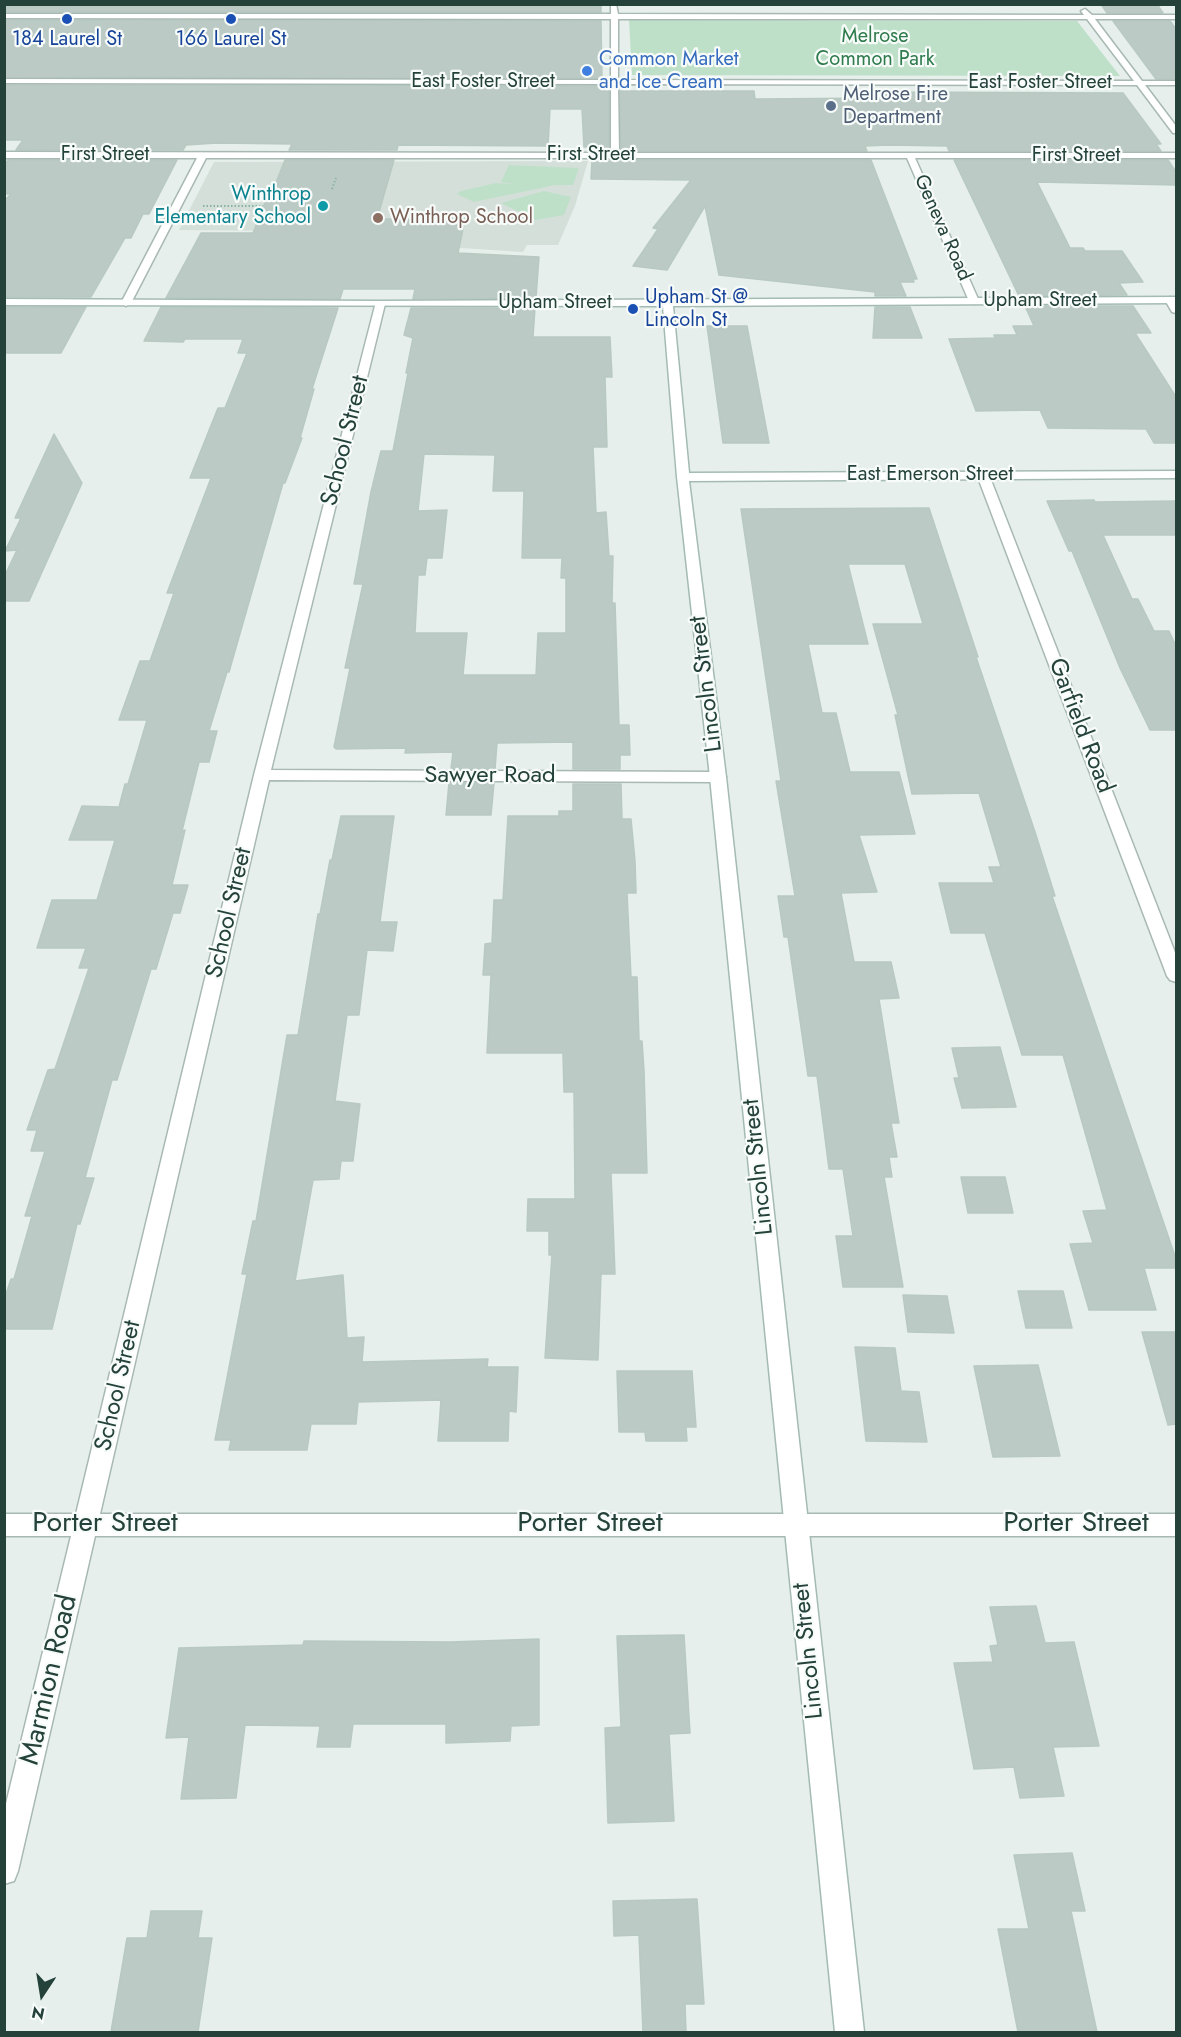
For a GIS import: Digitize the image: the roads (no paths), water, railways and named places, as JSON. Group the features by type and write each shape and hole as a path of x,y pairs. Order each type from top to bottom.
{"street":[{"path":"614,4 615,155"},
{"path":"1080,4 1176,131"},
{"path":"4,16 1176,16"},
{"name":"East Foster Street","path":"4,81 1176,83"},
{"path":"126,303 203,155"},
{"name":"First Street","path":"6,156 1176,156"},
{"name":"Geneva Road","path":"910,156 974,301"},
{"path":"1173,300 1176,310"},
{"name":"Upham Street","path":"4,303 380,304 1173,300"},
{"name":"Lincoln Street","path":"668,302 683,477 718,777 849,2032"},
{"name":"School Street","path":"86,1524 262,775 380,304"},
{"name":"East Emerson Street","path":"683,477 1176,474"},
{"name":"Garfield Road","path":"983,475 1176,976"},
{"name":"Sawyer Road","path":"262,775 718,777"},
{"name":"Porter Street","path":"4,1525 796,1523 1176,1525"},
{"name":"Marmion Road","path":"4,1871 86,1524"}],"place":[{"name":"184 Laurel St","path":"67,19"},
{"name":"166 Laurel St","path":"231,19"},
{"name":"Common Market and Ice Cream","path":"587,71"},
{"name":"Melrose Fire Department","path":"831,106"},
{"name":"Winthrop Elementary School","path":"323,206"},
{"name":"Winthrop School","path":"378,218"},
{"name":"Upham St @ Lincoln St","path":"633,309"}],"park label":[{"name":"Melrose Common Park","path":"875,48"}]}
